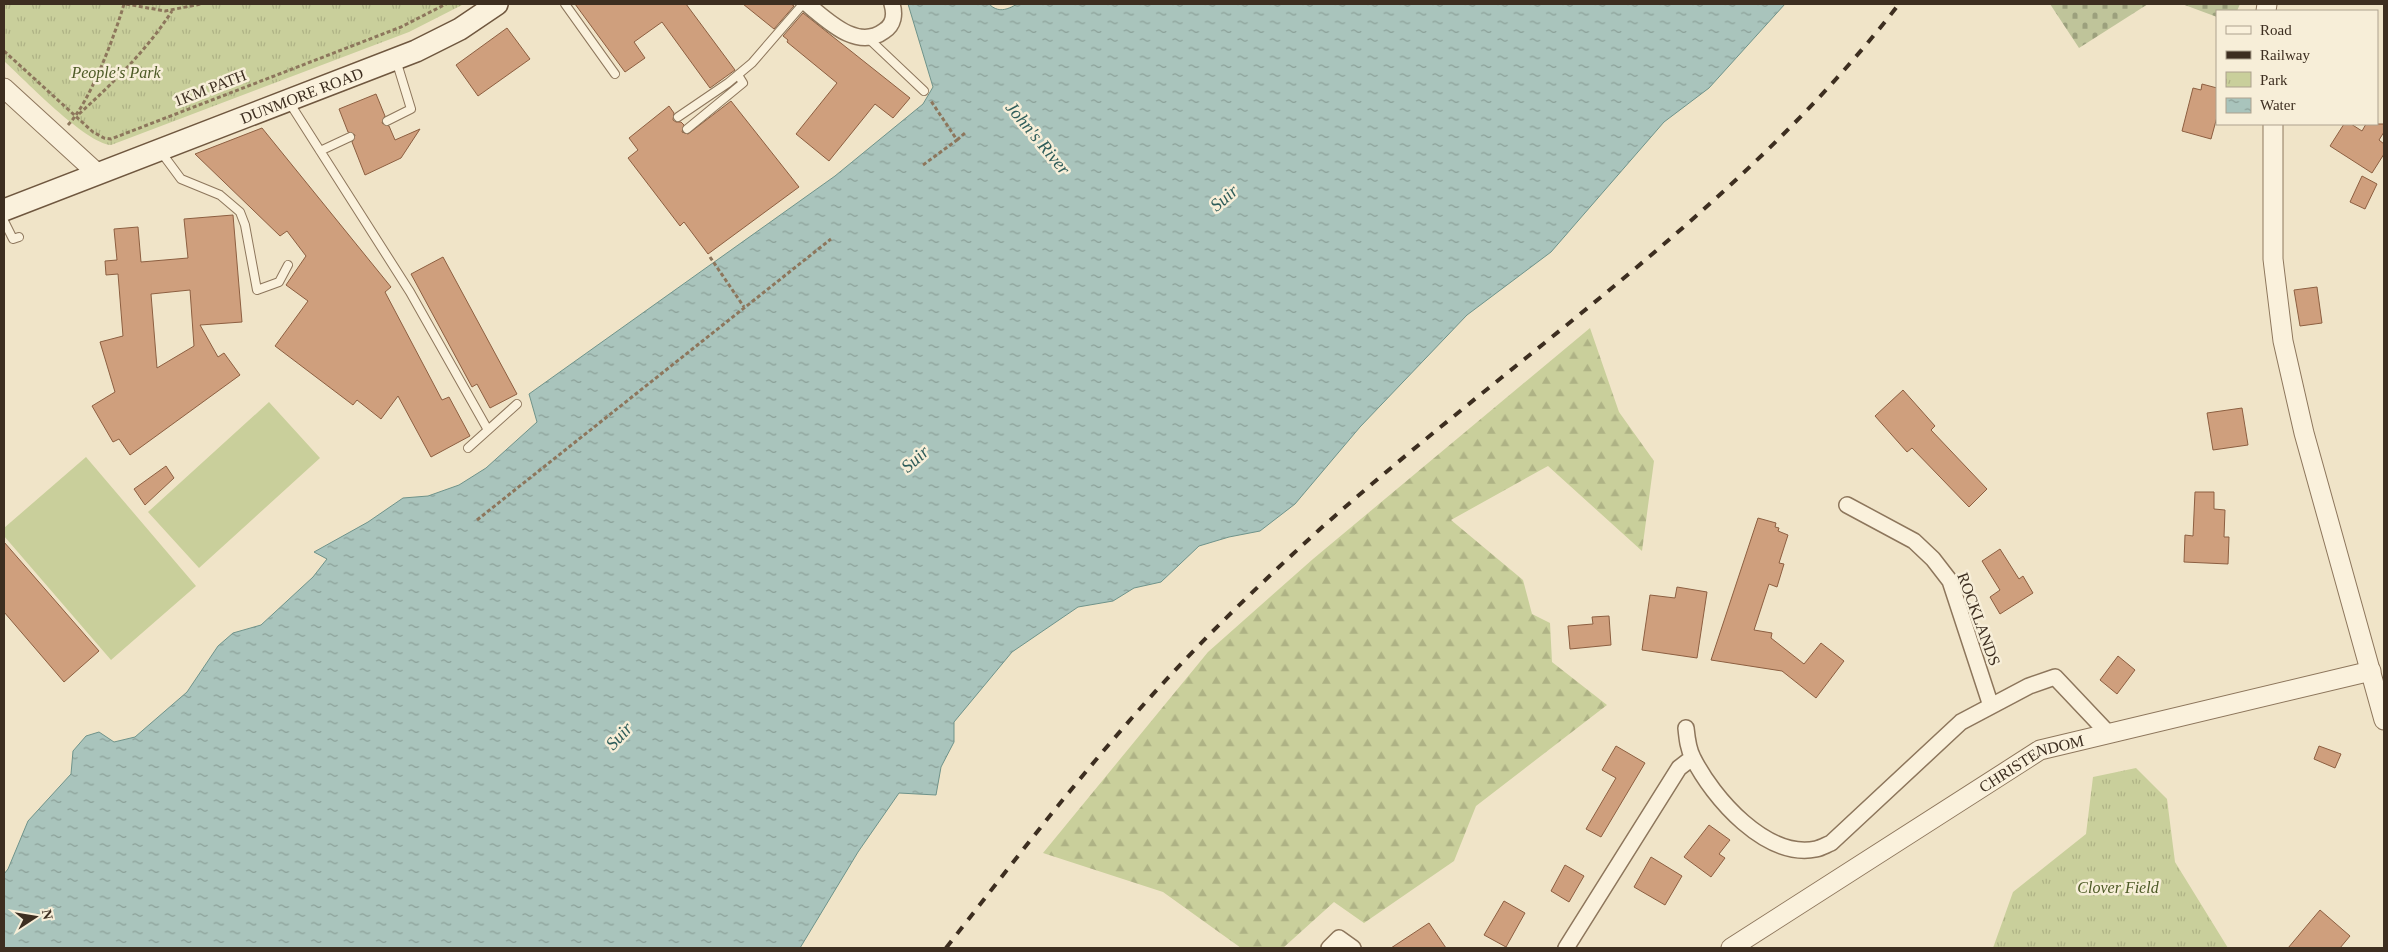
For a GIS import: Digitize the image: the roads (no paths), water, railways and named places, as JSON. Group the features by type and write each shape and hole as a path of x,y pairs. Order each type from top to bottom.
{"main road":[{"name":"DUNMORE ROAD","path":"4,210 396,58 451,35 497,4"}],"street":[{"path":"805,4 844,32 856,37 868,38 881,34 891,24 894,14 892,4"},
{"path":"4,88 98,174"},
{"path":"2273,125 2272,259 2283,341 2304,433 2384,720"},
{"name":"ROCKLANDS","path":"1847,505 1914,541 1933,559 1950,580 1991,706"},
{"name":"CHRISTENDOM","path":"1730,948 2040,750 2371,671"},
{"path":"1686,728 1692,758 1737,818 1758,835 1780,844 1800,849 1816,849 1831,843 1962,722 2029,686 2055,677 2108,733"},
{"path":"1566,948 1679,768 1692,758"},
{"path":"1329,948 1339,938 1353,948"}],"lane":[{"path":"565,4 616,74"},
{"path":"678,117 738,75 765,50 805,4"},
{"path":"868,38 924,91"},
{"path":"387,121 411,109 396,58"},
{"path":"687,129 744,83 738,75"},
{"path":"288,100 410,292 488,430"},
{"path":"320,151 350,137"},
{"path":"160,150 181,179 220,195 240,212 245,225 257,290 279,282 288,265"},
{"path":"4,221 13,238 19,237"},
{"path":"468,448 517,404"}],"water":[{"path":"908,4 989,4 996,9 1003,10 1017,4 1785,4 1709,88 1664,122 1551,252 1467,315 1360,427 1295,504 1260,531 1229,537 1199,546 1161,582 1134,588 1113,601 1078,607 1012,652 954,722 954,742 941,767 936,795 899,793 858,852 800,948 4,948 4,874 8,869 28,821 71,774 73,751 86,736 99,732 114,742 135,737 187,692 218,646 233,633 261,625 313,577 327,559 314,552 368,522 403,498 428,496 459,485 486,468 537,422 529,394 835,176 923,104 933,87"}],"railway":[{"path":"946,948 1078,781 1170,675 1218,626 1319,530 1393,466 1622,280 1696,216 1768,149 1836,79 1899,4"}],"park label":[{"name":"People's Park","path":"116,72"},
{"name":"Clover Field","path":"2118,887"}],"water label":[{"name":"John's River","path":"1038,138"},
{"name":"Suir","path":"1224,198"},
{"name":"Suir","path":"915,459"},
{"name":"Suir","path":"619,736"}]}
